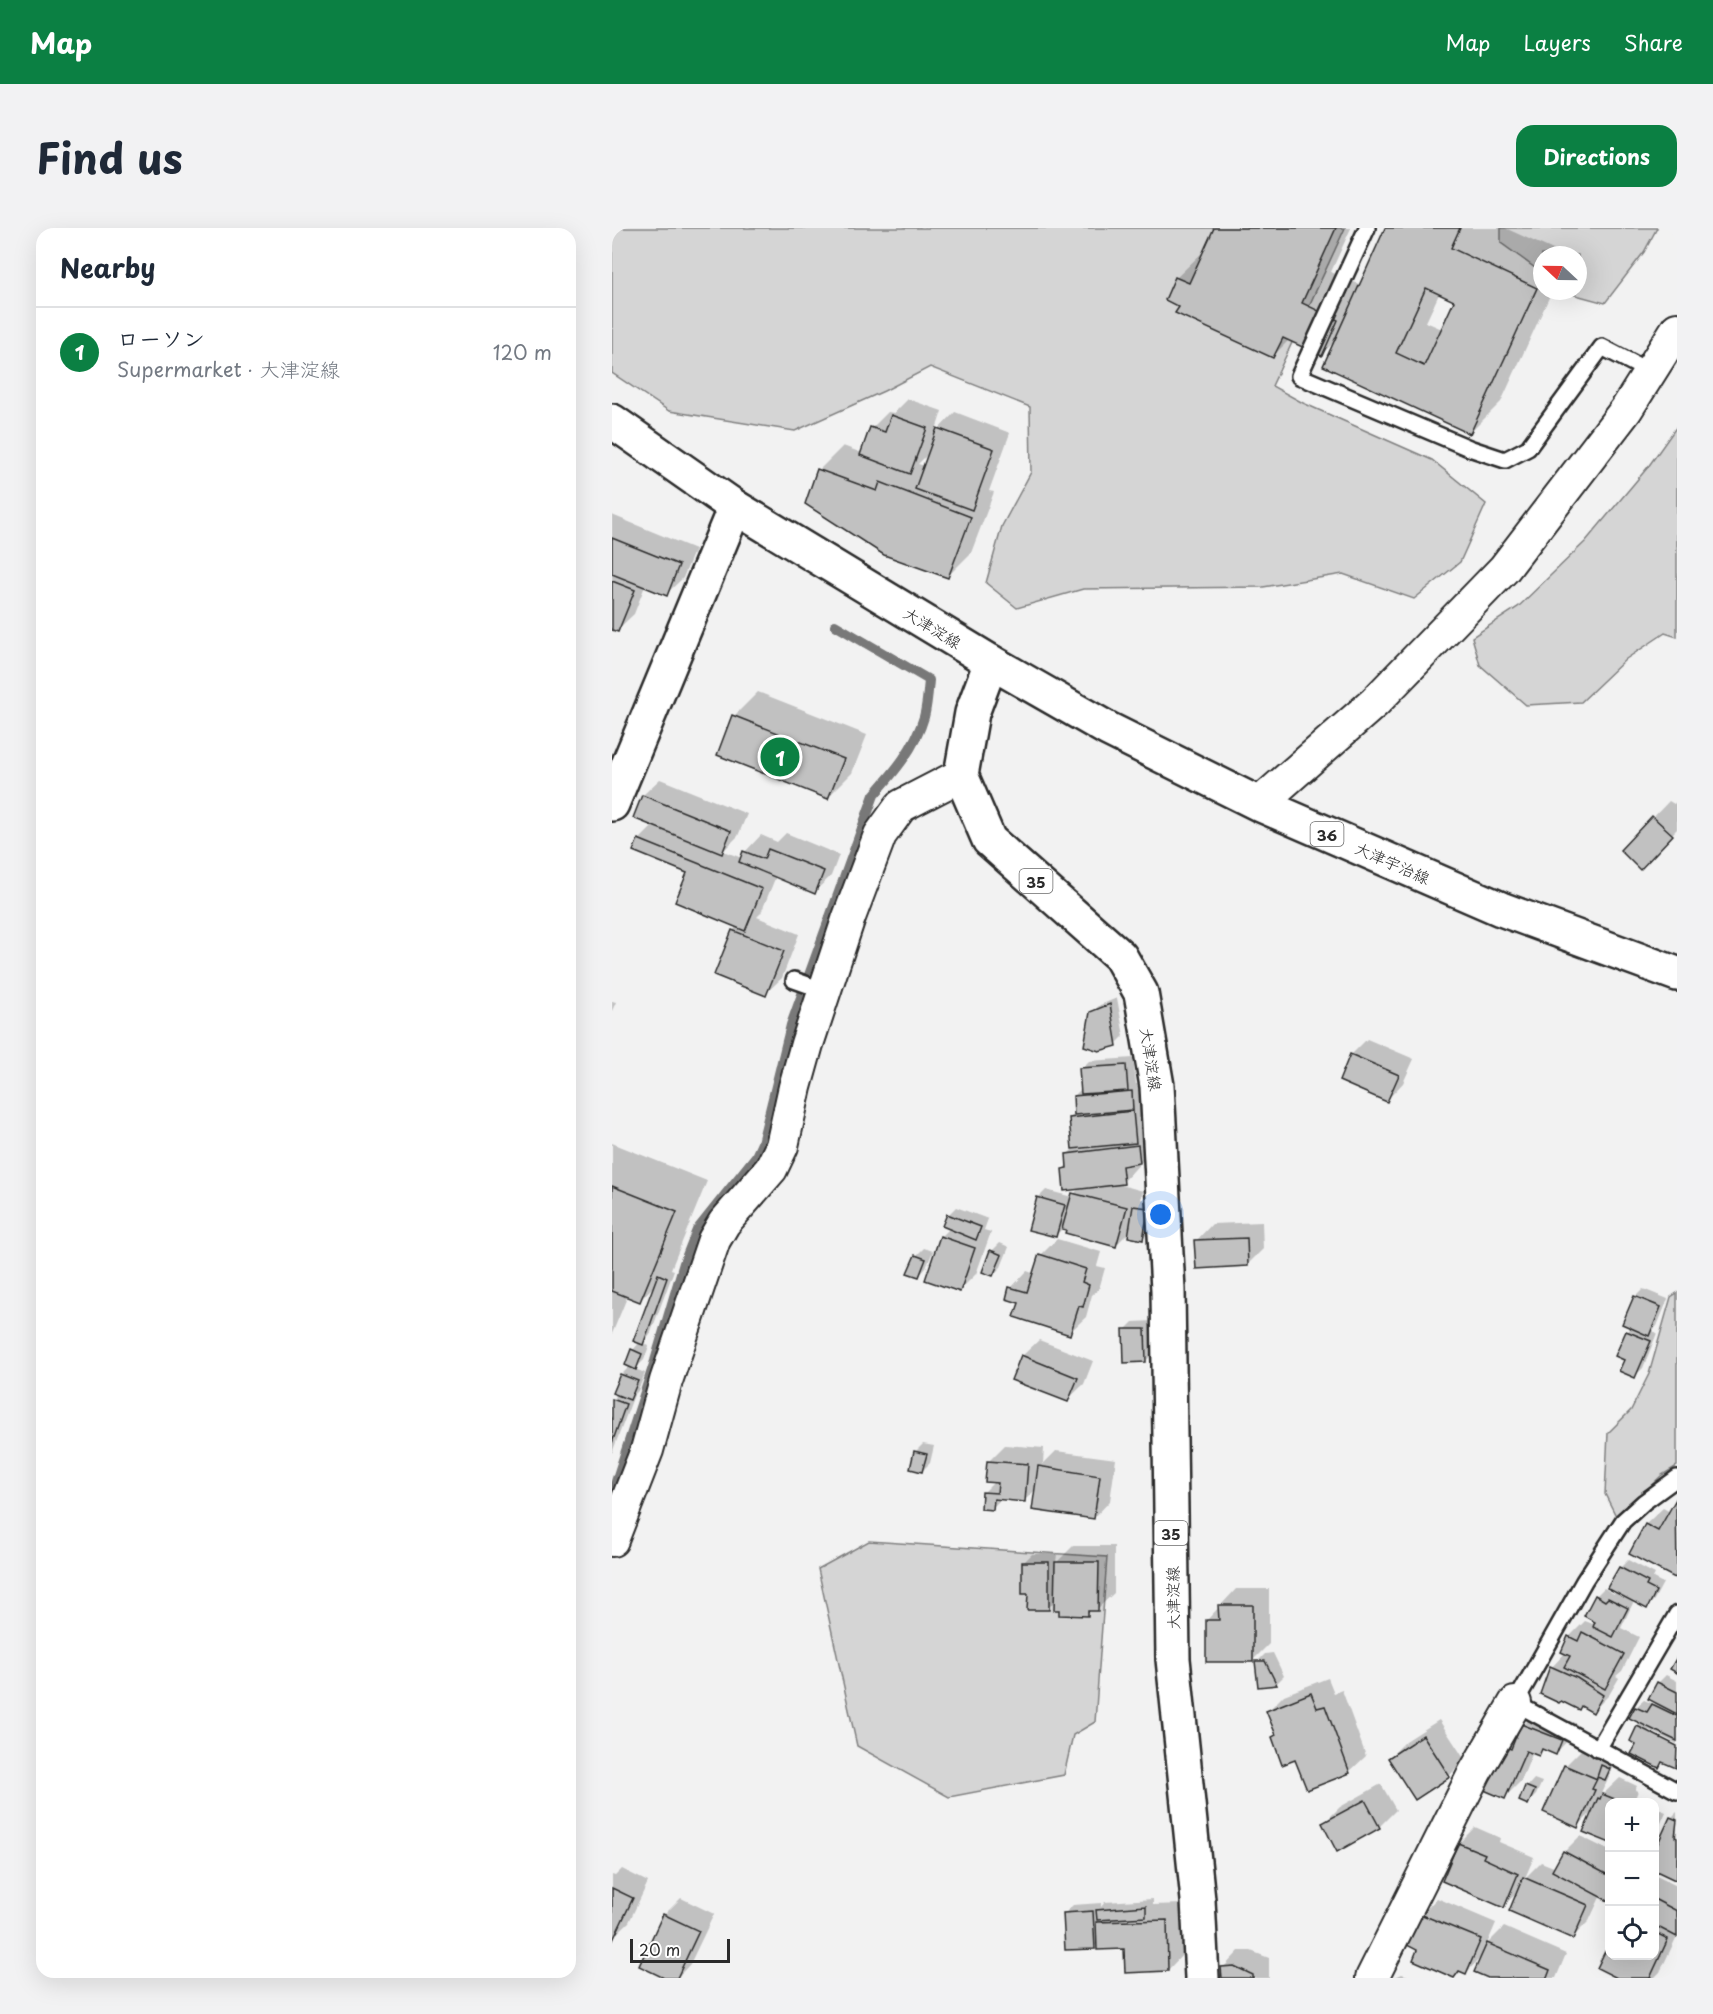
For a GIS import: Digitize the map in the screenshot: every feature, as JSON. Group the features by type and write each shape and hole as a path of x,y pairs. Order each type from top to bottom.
{"main road":[{"name":"大津淀線","path":"612,421 735,507 991,662"},
{"path":"612,804 735,507"},
{"name":"大津宇治線","path":"991,662 1108,729 1259,804 1501,909 1677,974"},
{"path":"961,775 972,713 991,662"},
{"name":"大津淀線","path":"961,775 989,840 1120,956 1141,993 1157,1086 1168,1290 1173,1659 1198,1900 1202,1978"}],"street":[{"path":"1259,804 1375,702 1504,568 1626,410 1677,329"},
{"path":"612,1540 647,1450 666,1381 714,1240 724,1223 771,1169 782,1146 820,989 880,835 901,806 961,775"},
{"path":"1372,1978 1475,1772 1515,1703"}],"lane":[{"path":"1367,228 1299,376 1469,448 1505,460 1528,448 1602,347 1650,372"},
{"path":"794,980 820,989"},
{"path":"1677,1478 1623,1521 1584,1581 1515,1703 1677,1791"},
{"path":"1598,1749 1677,1614"}],"shaded area":[{"path":"612,228 1345,228 1272,386 1303,403 1432,460 1486,504 1460,562 1414,599 1343,574 1263,587 1083,589 1017,608 986,583 1002,526 1031,472 1030,407 930,367 884,391 795,431 669,411 612,373"},
{"path":"1501,228 1657,228 1644,252 1605,303 1587,298 1587,246 1533,246 1533,266 1501,243"},
{"path":"1677,426 1677,637 1665,633 1626,659 1581,702 1526,705 1480,665 1472,637 1518,607 1585,542 1648,467"},
{"path":"1677,1293 1677,1466 1662,1475 1617,1518 1605,1494 1608,1433 1631,1410 1649,1374 1671,1297"},
{"path":"869,1541 1107,1557 1095,1722 1073,1735 1064,1775 949,1797 857,1746 818,1569"}],"building":[{"path":"1214,228 1336,228 1302,303 1338,320 1322,356 1283,338 1273,358 1175,313 1179,307 1165,300 1175,277 1189,283"},
{"path":"1385,228 1460,228 1451,248 1533,286 1533,297 1470,434 1323,366","holes":["1426,288 1454,301 1424,366 1396,353"]},
{"path":"891,415 927,428 910,474 860,455 870,427 885,432"},
{"path":"937,428 994,449 972,510 915,489"},
{"path":"817,469 877,491 880,482 971,517 948,578 884,555 805,504"},
{"path":"612,538 679,565 667,596 612,574"},
{"path":"612,581 635,590 618,632 612,630"},
{"path":"732,715 844,759 828,799 717,755"},
{"path":"642,795 731,831 722,854 633,818"},
{"path":"1652,816 1673,835 1640,870 1620,850"},
{"path":"638,839 762,889 745,931 675,902 687,873 633,851"},
{"path":"768,849 824,871 815,894 739,862 743,851 764,859"},
{"path":"732,930 784,951 766,996 714,975"},
{"path":"1110,1004 1117,1046 1099,1051 1084,1046 1090,1012"},
{"path":"1350,1054 1399,1075 1387,1102 1339,1081"},
{"path":"1126,1065 1128,1091 1081,1094 1079,1068"},
{"path":"1132,1091 1133,1110 1074,1115 1073,1096"},
{"path":"1133,1111 1136,1143 1072,1149 1069,1118"},
{"path":"1138,1145 1140,1163 1122,1166 1124,1184 1064,1191 1062,1169 1067,1168 1066,1154"},
{"path":"612,1186 677,1212 640,1302 612,1291"},
{"path":"1072,1193 1127,1207 1116,1247 1065,1233 1066,1230 1062,1229"},
{"path":"1037,1197 1065,1205 1056,1237 1028,1230"},
{"path":"1133,1206 1148,1208 1143,1240 1128,1237"},
{"path":"947,1214 981,1227 976,1240 942,1226"},
{"path":"940,1236 975,1248 960,1292 925,1280"},
{"path":"1247,1238 1248,1266 1196,1269 1194,1240"},
{"path":"990,1250 1002,1255 993,1276 982,1272"},
{"path":"1039,1254 1086,1269 1082,1282 1089,1285 1083,1307 1079,1306 1070,1335 1014,1317 1019,1303 1006,1299 1009,1287 1027,1292"},
{"path":"915,1255 926,1259 919,1277 907,1273"},
{"path":"658,1274 667,1278 643,1345 633,1341"},
{"path":"1634,1296 1661,1307 1649,1336 1622,1324"},
{"path":"1123,1329 1145,1329 1146,1362 1124,1363"},
{"path":"1626,1331 1651,1341 1635,1378 1619,1371 1624,1360 1615,1356"},
{"path":"631,1349 642,1354 636,1370 625,1365"},
{"path":"1021,1355 1078,1378 1068,1402 1011,1380"},
{"path":"620,1374 638,1381 630,1400 612,1393"},
{"path":"612,1399 626,1404 612,1443"},
{"path":"914,1451 927,1454 922,1472 910,1469"},
{"path":"987,1461 1028,1464 1025,1502 994,1499 993,1510 981,1509 982,1492 997,1493 998,1483 985,1482"},
{"path":"1038,1466 1100,1476 1094,1519 1032,1510"},
{"path":"1676,1499 1677,1575 1675,1578 1629,1554 1645,1524 1658,1531"},
{"path":"1022,1562 1049,1562 1049,1610 1027,1610 1028,1594 1022,1594"},
{"path":"1055,1562 1099,1562 1098,1611 1088,1611 1088,1616 1059,1615 1059,1610 1054,1610"},
{"path":"1619,1567 1648,1582 1646,1586 1656,1591 1647,1609 1607,1588"},
{"path":"1595,1595 1605,1601 1608,1598 1628,1608 1613,1637 1593,1627 1595,1622 1584,1616"},
{"path":"1218,1605 1253,1605 1253,1662 1206,1662 1206,1620 1219,1620"},
{"path":"1582,1632 1624,1654 1605,1689 1564,1667 1570,1656 1561,1652 1568,1636 1578,1641"},
{"path":"1677,1657 1677,1673 1670,1669"},
{"path":"1255,1661 1265,1661 1277,1685 1258,1687"},
{"path":"1550,1666 1577,1678 1603,1695 1593,1713 1581,1706 1579,1710 1540,1694"},
{"path":"1657,1682 1677,1692 1677,1714 1648,1699"},
{"path":"1311,1693 1317,1708 1325,1706 1350,1773 1307,1790 1295,1760 1282,1765 1272,1737 1276,1735 1266,1711"},
{"path":"1652,1704 1677,1716 1677,1741 1629,1718 1635,1707 1647,1712"},
{"path":"1521,1724 1562,1740 1556,1755 1542,1749 1539,1756 1526,1751 1505,1799 1484,1790 1502,1745 1511,1749"},
{"path":"1637,1726 1677,1746 1676,1768 1662,1762 1659,1768 1631,1754 1636,1745 1630,1741"},
{"path":"1423,1735 1450,1777 1415,1800 1388,1758"},
{"path":"1564,1765 1597,1779 1592,1789 1595,1790 1578,1828 1543,1812"},
{"path":"1601,1765 1610,1769 1605,1780 1597,1777"},
{"path":"1525,1786 1535,1790 1528,1805 1519,1801"},
{"path":"1602,1794 1612,1798 1605,1798 1605,1841 1583,1832 1598,1798 1600,1799"},
{"path":"1365,1800 1380,1828 1337,1852 1322,1823"},
{"path":"1670,1817 1677,1820 1675,1837 1677,1838 1677,1876 1675,1880 1659,1872 1659,1841"},
{"path":"1458,1843 1485,1854 1483,1858 1518,1874 1504,1908 1442,1881"},
{"path":"1563,1851 1605,1873 1605,1899 1552,1871"},
{"path":"1523,1877 1588,1905 1573,1939 1509,1911"},
{"path":"612,1888 633,1898 613,1940 612,1939"},
{"path":"1659,1902 1677,1911 1677,1937 1659,1928"},
{"path":"1146,1906 1146,1917 1097,1920 1096,1910"},
{"path":"1093,1911 1095,1949 1065,1950 1063,1913"},
{"path":"663,1914 699,1931 677,1978 664,1978 639,1966"},
{"path":"1420,1914 1481,1939 1466,1974 1459,1971 1454,1978 1413,1960 1417,1950 1407,1945"},
{"path":"1167,1920 1168,1971 1125,1973 1124,1949 1097,1950 1096,1922"},
{"path":"1659,1934 1668,1939 1659,1958"},
{"path":"1487,1943 1550,1970 1547,1978 1488,1978 1474,1972"},
{"path":"1605,1951 1605,1960 1658,1960 1650,1978 1617,1978 1597,1968"},
{"path":"1234,1966 1253,1975 1253,1978 1222,1978 1221,1967"}],"waterway":[{"path":"612,1494 684,1263 697,1230 756,1156 762,1143 791,1025 874,795 910,749 924,717 929,680 835,625"}],"place":[{"name":"ローソン","path":"780,757"}]}
